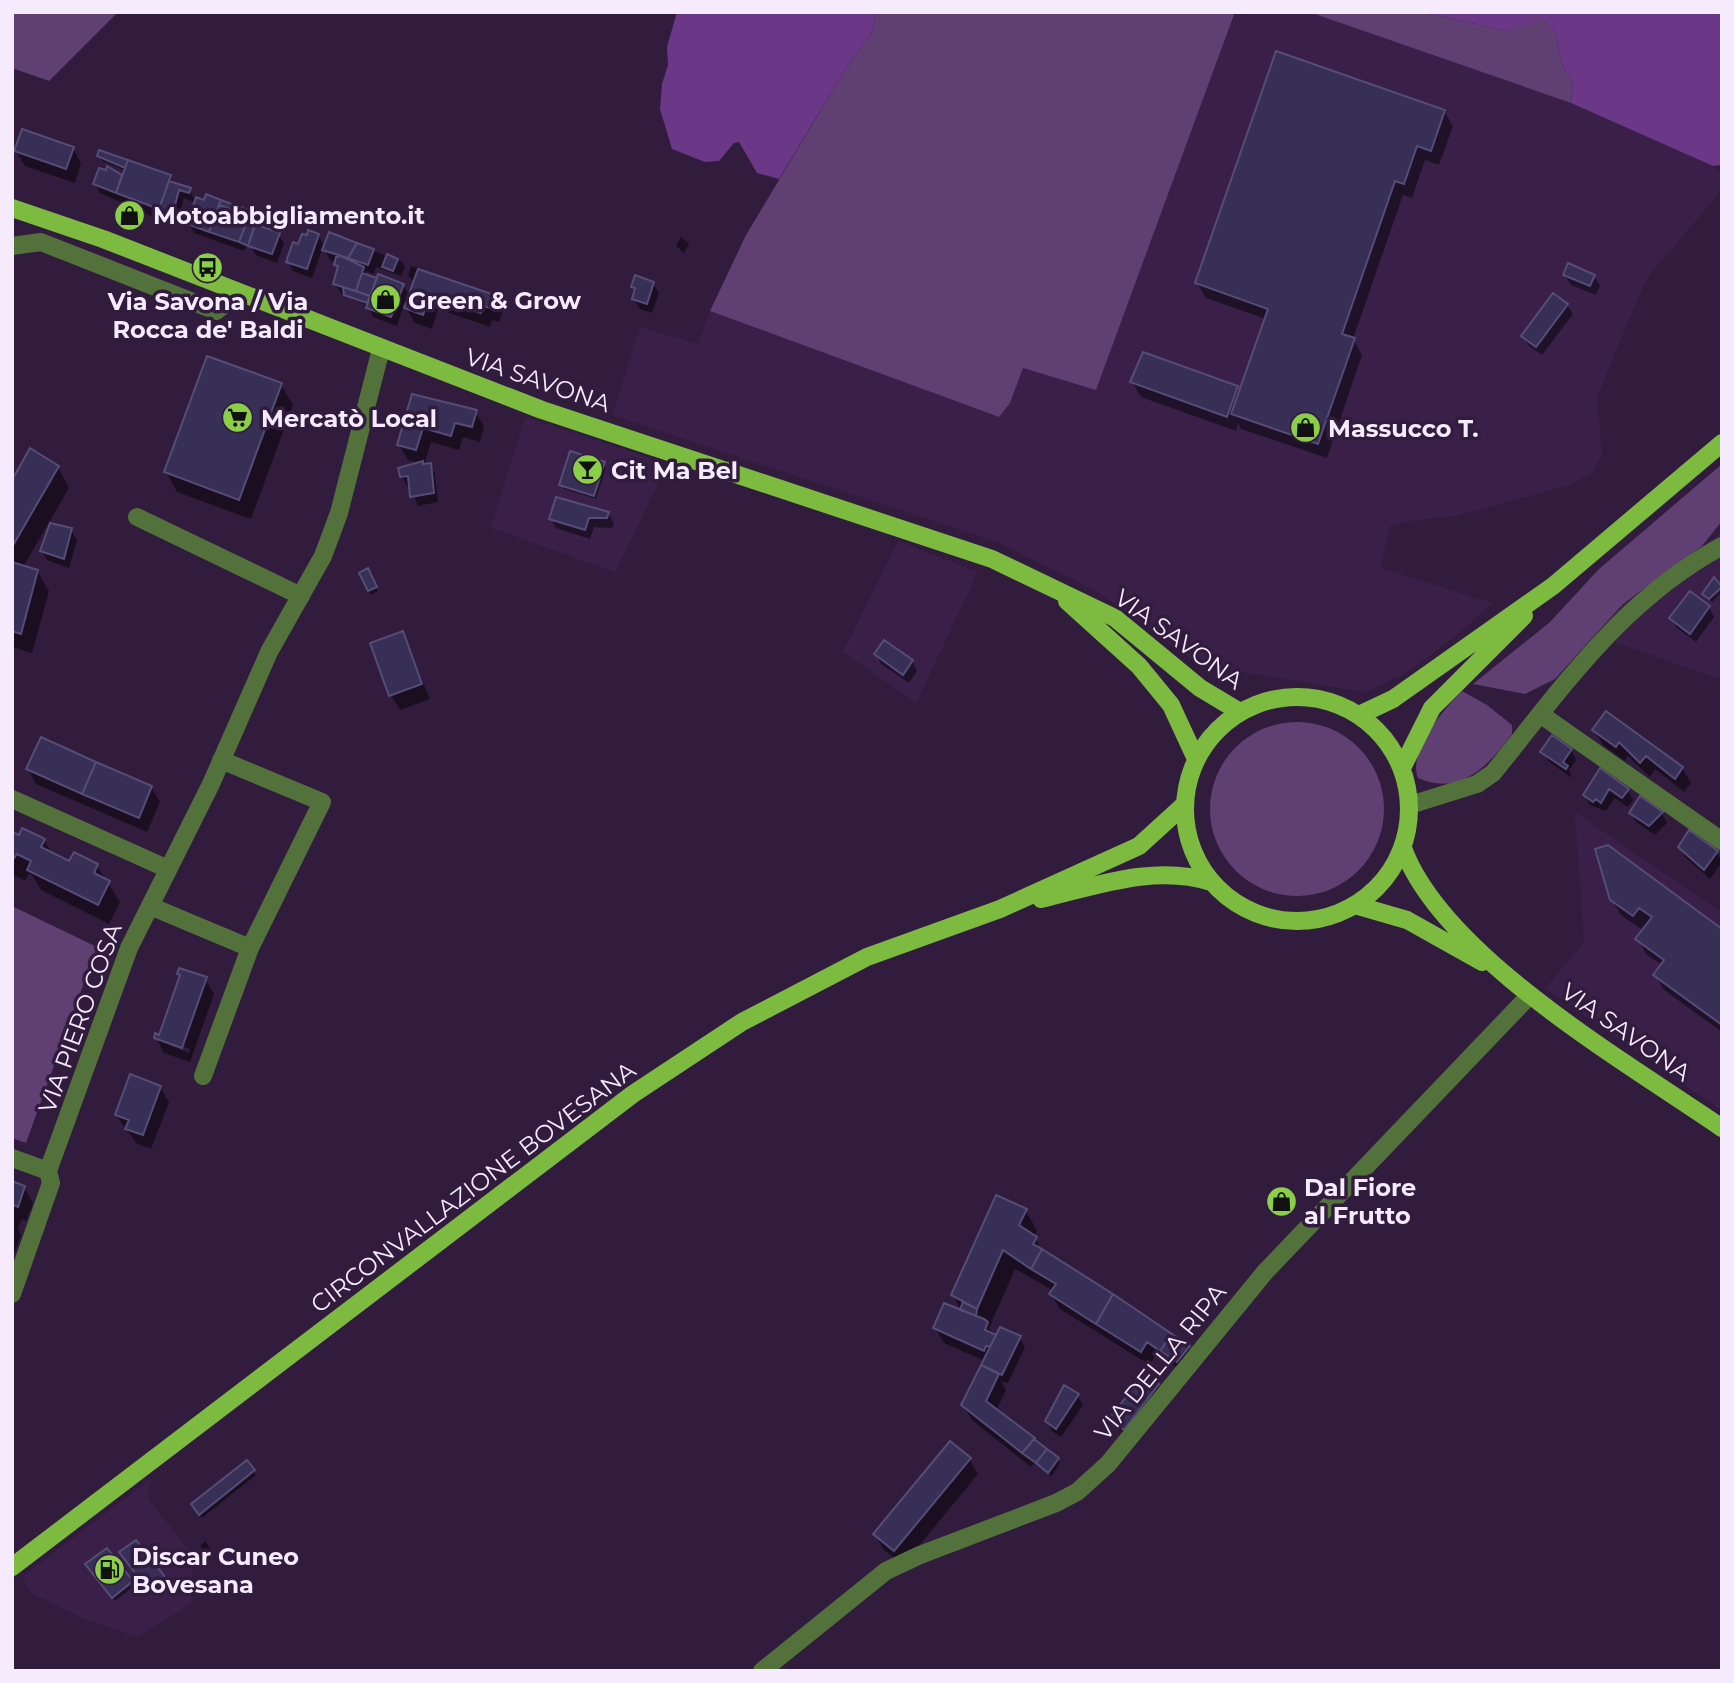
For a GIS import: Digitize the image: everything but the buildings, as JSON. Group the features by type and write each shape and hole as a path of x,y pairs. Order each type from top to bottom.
{"main road":[{"name":"VIA SAVONA","path":"12,208 103,239 542,410 942,540 992,559 1115,618 1200,688 1240,712"},
{"path":"1402,768 1432,708 1553,586 1722,443"},
{"path":"1359,715 1393,699 1553,586"},
{"name":"VIA SAVONA","path":"1051,587 1139,666 1171,705 1196,759"},
{"path":"1300,696 1331,702 1359,715 1385,738 1402,768 1409,805 1403,848 1391,871 1375,890 1355,905 1315,920 1286,921 1249,910 1232,901 1211,882 1196,859 1187,832 1184,805 1188,781 1196,759 1222,724 1240,712 1269,700 1300,696"},
{"name":"CIRCONVALLAZIONE BOVESANA","path":"12,1567 633,1094 742,1021 867,957 1000,909 1139,846 1184,805"},
{"name":"VIA SAVONA","path":"1403,848 1410,869 1442,913 1503,974 1722,1128"},
{"name":"CIRCONVALLAZIONE BOVESANA","path":"1000,909 1134,877 1184,873 1211,882"},
{"name":"VIA SAVONA","path":"1355,905 1407,920 1503,974"}],"street":[{"path":"12,246 41,243 216,311 239,293"},
{"name":"VIA PIERO COSA","path":"12,1294 51,1183 48,1171 129,948 222,760 269,652 323,556 339,513 381,349"},
{"path":"137,517 301,596"},
{"path":"1409,805 1477,784 1493,773 1568,678 1620,621 1682,568 1722,546"},
{"path":"1539,714 1722,841"},
{"path":"203,1076 250,948 322,802 222,760"},
{"path":"12,799 168,869"},
{"name":"VIA PIERO COSA","path":"150,906 250,948"},
{"name":"VIA DELLA RIPA","path":"762,1671 886,1571 920,1555 1056,1503 1077,1492 1108,1464 1265,1272 1530,995"},
{"path":"12,1158 48,1171"}],"shaded area":[{"path":"12,12 118,12 49,81 12,68"},
{"path":"677,12 875,12 873,30 843,73 779,179 757,173 739,142 734,143 719,161 705,162 672,149 660,109 662,84 668,65 667,47"},
{"path":"875,12 1235,12 1096,390 1023,368 1010,403 999,417 710,311 746,235 843,73 873,30"},
{"path":"1235,12 1309,12 1571,103 1713,166 1722,174 1722,190 1648,277 1622,335 1597,398 1602,454 1593,472 1569,485 1460,515 1403,522 1389,527 1381,568 1492,603 1456,636 1403,675 1366,692 1200,666 1098,592 999,543 612,415 640,327 698,344 710,311 998,417 1010,403 1023,368 1096,389"},
{"path":"1309,12 1420,12 1508,31 1543,17 1555,33 1563,67 1573,84 1571,103"},
{"path":"1420,12 1722,12 1722,165 1713,166 1571,103 1573,84 1563,67 1555,33 1543,18 1508,31"},
{"path":"525,417 671,465 662,476 615,572 491,528"},
{"path":"1722,464 1722,521 1702,546 1623,604 1555,679 1525,694 1473,684 1550,622 1599,569"},
{"path":"1722,532 1722,680 1617,643 1601,627 1623,604"},
{"path":"898,541 978,572 916,703 843,652"},
{"path":"1462,691 1487,705 1512,725 1512,734 1483,767 1460,781 1433,783 1418,778 1418,756 1429,731"},
{"path":"1297,722 1330,728 1359,747 1378,776 1384,809 1378,842 1359,871 1330,890 1297,896 1264,890 1235,871 1216,842 1210,809 1216,776 1235,747 1264,728"},
{"path":"1575,812 1722,913 1722,1111 1545,988 1584,943"},
{"path":"12,906 97,947 26,1143 12,1138"},
{"path":"152,1478 148,1489 149,1500 193,1555 192,1603 137,1637 85,1619 31,1593 22,1577"}],"place":[{"name":"Motoabbigliamento.it","path":"130,215"},
{"name":"Via Savona / Via Rocca de' Baldi","path":"208,267"},
{"name":"Green & Grow","path":"385,300"},
{"name":"Mercatò Local","path":"238,418"},
{"name":"Massucco T.","path":"1305,428"},
{"name":"Cit Ma Bel","path":"588,470"},
{"name":"Dal Fiore al Frutto","path":"1281,1201"},
{"name":"Discar Cuneo Bovesana","path":"109,1570"}]}
